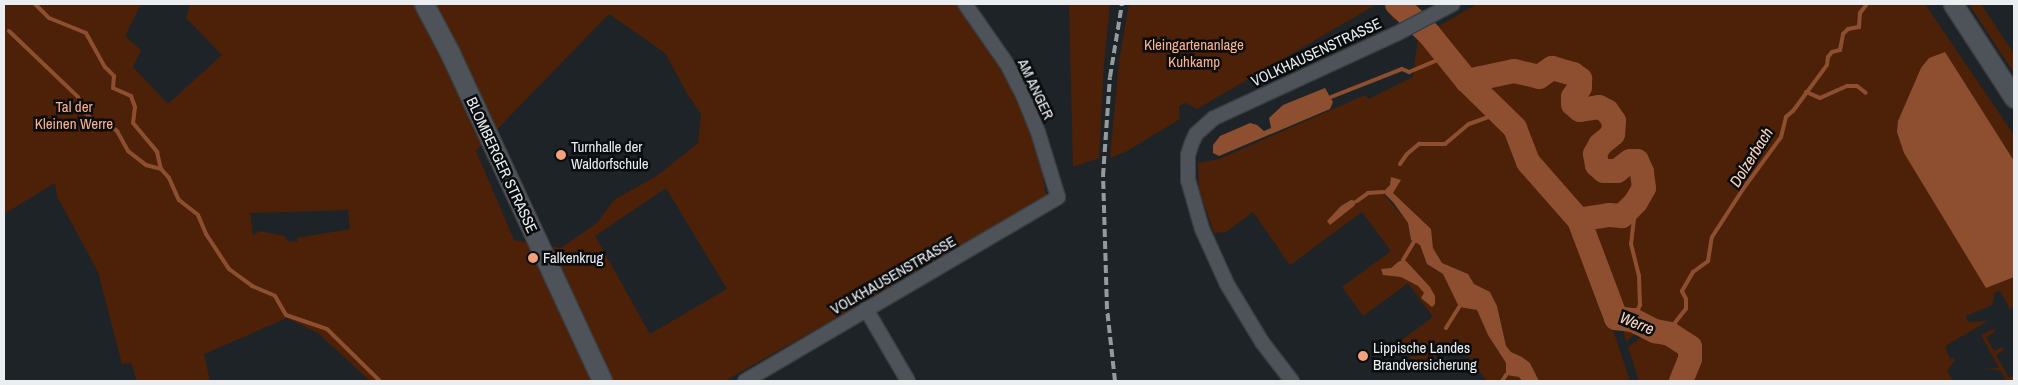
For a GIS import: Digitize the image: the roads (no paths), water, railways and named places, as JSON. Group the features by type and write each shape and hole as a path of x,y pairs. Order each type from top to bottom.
{"street":[{"name":"BLOMBERGER STRASSE","path":"424,4 454,62 602,381"},
{"name":"AM ANGER","path":"965,4 1009,67 1024,97 1038,132 1058,197"},
{"path":"1953,4 2014,98"},
{"name":"VOLKHAUSENSTRASSE","path":"1292,381 1262,342 1227,284 1202,229 1188,180 1188,155 1196,134 1214,118 1396,34 1449,6"},
{"name":"VOLKHAUSENSTRASSE","path":"745,381 1058,197"},
{"path":"866,309 908,381"}],"waterway":[{"path":"35,4 49,18 86,33 105,67 114,76 113,88 131,96 135,107 133,123 157,152 161,169"},
{"name":"Werre","path":"1397,4 1429,34 1467,81 1515,128 1528,162 1579,220 1616,318 1633,320 1655,331 1670,334 1690,347 1690,359 1681,381"},
{"name":"Dolzerbach","path":"1667,333 1686,309 1686,299 1682,291 1693,272 1708,261 1712,237 1743,189 1781,137 1786,117 1793,111 1827,65 1828,57 1832,52 1840,50 1843,34 1848,29 1859,27 1860,13 1867,4"},
{"path":"9,31 78,97 85,112 93,121 106,123 117,131 128,151 146,165 161,169 169,178 179,200 198,215 206,234 229,269 252,286 275,296 286,315 327,329 380,381"},
{"path":"1331,97 1402,69 1409,72 1447,56"},
{"name":"Werre","path":"1467,81 1514,71 1539,77 1552,68 1573,74 1580,79 1580,87 1573,97 1573,104 1580,110 1599,107 1607,111 1614,121 1613,134 1600,145 1595,154 1597,165 1604,171 1617,171 1630,161 1637,161 1642,172 1644,188 1636,202 1622,216 1609,215 1579,220"},
{"path":"1806,92 1820,98 1847,86 1857,86 1866,93"},
{"path":"1400,164 1407,154 1419,144 1445,144 1469,124 1499,113"},
{"path":"1357,201 1368,193 1383,192"},
{"path":"1633,320 1640,305 1639,276 1631,244 1636,202"},
{"path":"1403,260 1414,242"},
{"path":"1446,328 1459,307"},
{"path":"1502,381 1506,375"}],"railway":[{"path":"1115,381 1107,309 1103,176 1110,77 1122,4"}],"place":[{"name":"Turnhalle der Waldorfschule","path":"561,155"},
{"name":"Falkenkrug","path":"533,258"},
{"name":"Lippische Landes Brandversicherung","path":"1363,356"}],"park label":[{"name":"Kleingartenanlage Kuhkamp","path":"1194,52"},
{"name":"Tal der Kleinen Werre","path":"74,114"}]}
